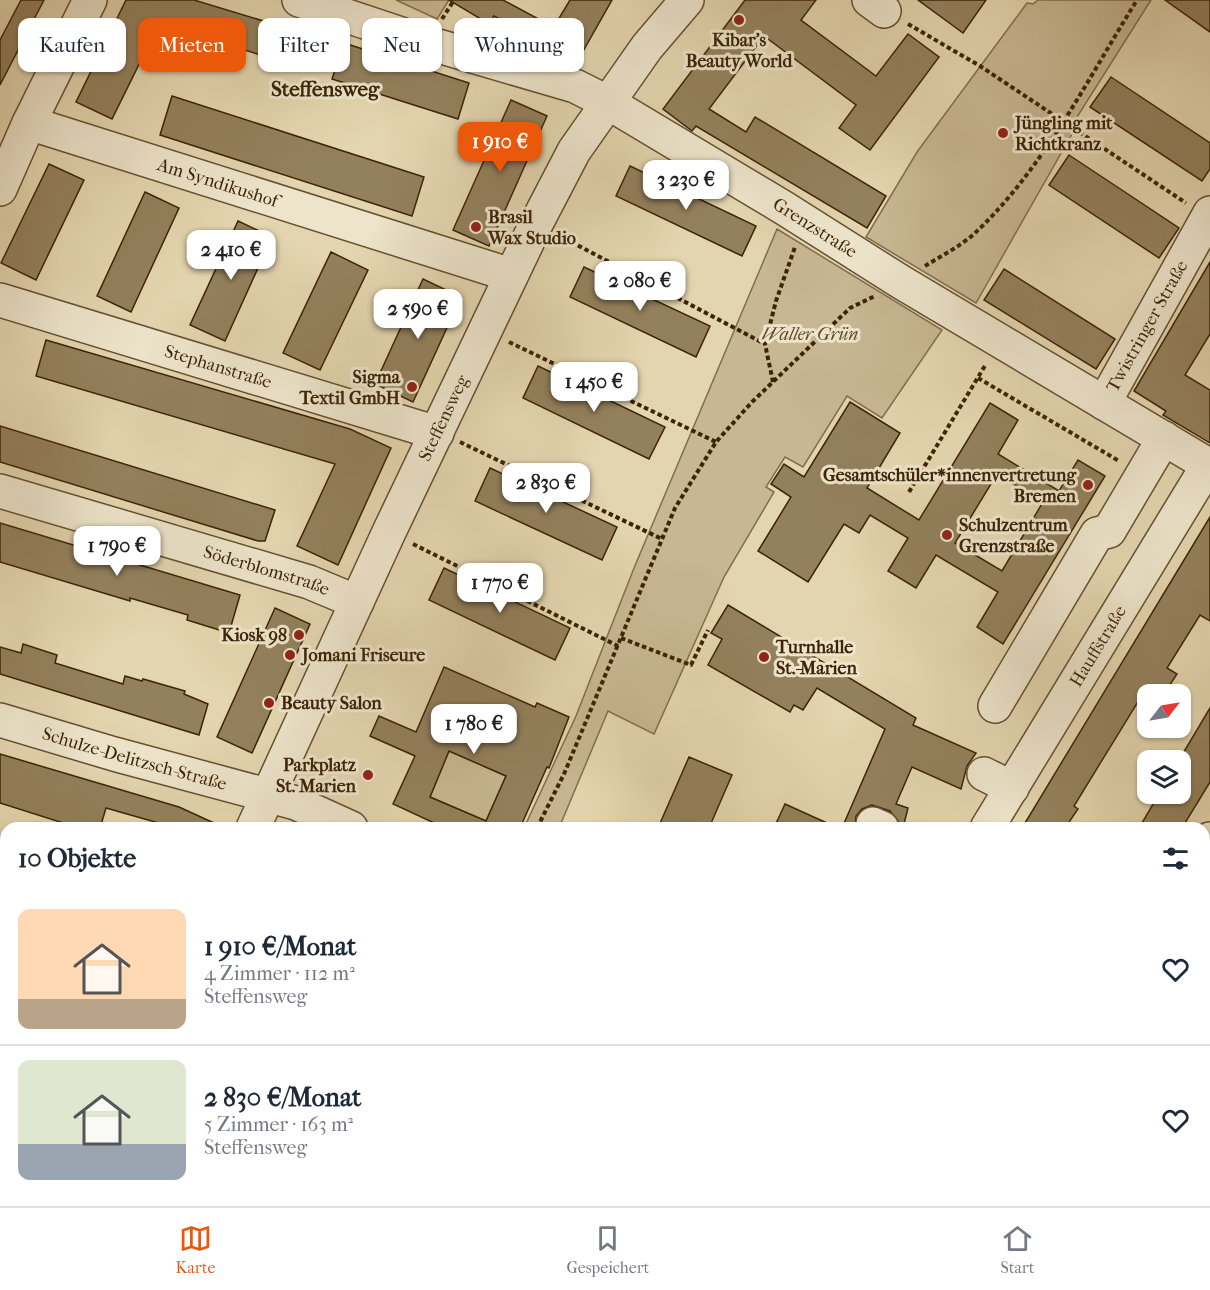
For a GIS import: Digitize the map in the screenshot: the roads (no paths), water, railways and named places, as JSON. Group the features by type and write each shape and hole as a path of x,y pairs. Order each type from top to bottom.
{"street":[{"path":"0,189 29,123 90,0"},
{"name":"Grenzstraße","path":"300,0 428,43 575,86 607,102 805,221 901,282 1209,465"},
{"name":"Steffensweg","path":"256,822 484,330 574,151 647,47 687,0"},
{"name":"Am Syndikushof","path":"29,123 511,275"},
{"name":"Twistringer Straße","path":"1104,403 1206,229"},
{"name":"Stephanstraße","path":"0,300 437,433"},
{"path":"995,706 1097,534 1109,531 1164,438"},
{"name":"Hauffstraße","path":"991,822 1209,465"},
{"name":"Söderblomstraße","path":"0,491 309,582 357,602"},
{"name":"Schulze-Delitzsch-Straße","path":"0,720 114,754 296,803 338,822"},
{"path":"984,774 1012,788"}],"place":[{"name":"Kibar's Beauty World","path":"739,20"},
{"name":"Jüngling mit Richtkranz","path":"1003,133"},
{"name":"Brasil Wax Studio","path":"476,227"},
{"name":"Sigma Textil GmbH","path":"412,387"},
{"name":"Gesamtschüler*innenvertretung Bremen","path":"1088,485"},
{"name":"Schulzentrum Grenzstraße","path":"947,535"},
{"name":"Kiosk 98","path":"299,635"},
{"name":"Jomani Friseure","path":"290,655"},
{"name":"Turnhalle St.-Marien","path":"764,657"},
{"name":"Beauty Salon","path":"269,703"},
{"name":"Parkplatz St. Marien","path":"368,775"}],"district":[{"name":"Steffensweg","path":"325,89"}],"park label":[{"name":"Waller Grün","path":"810,334"}]}
